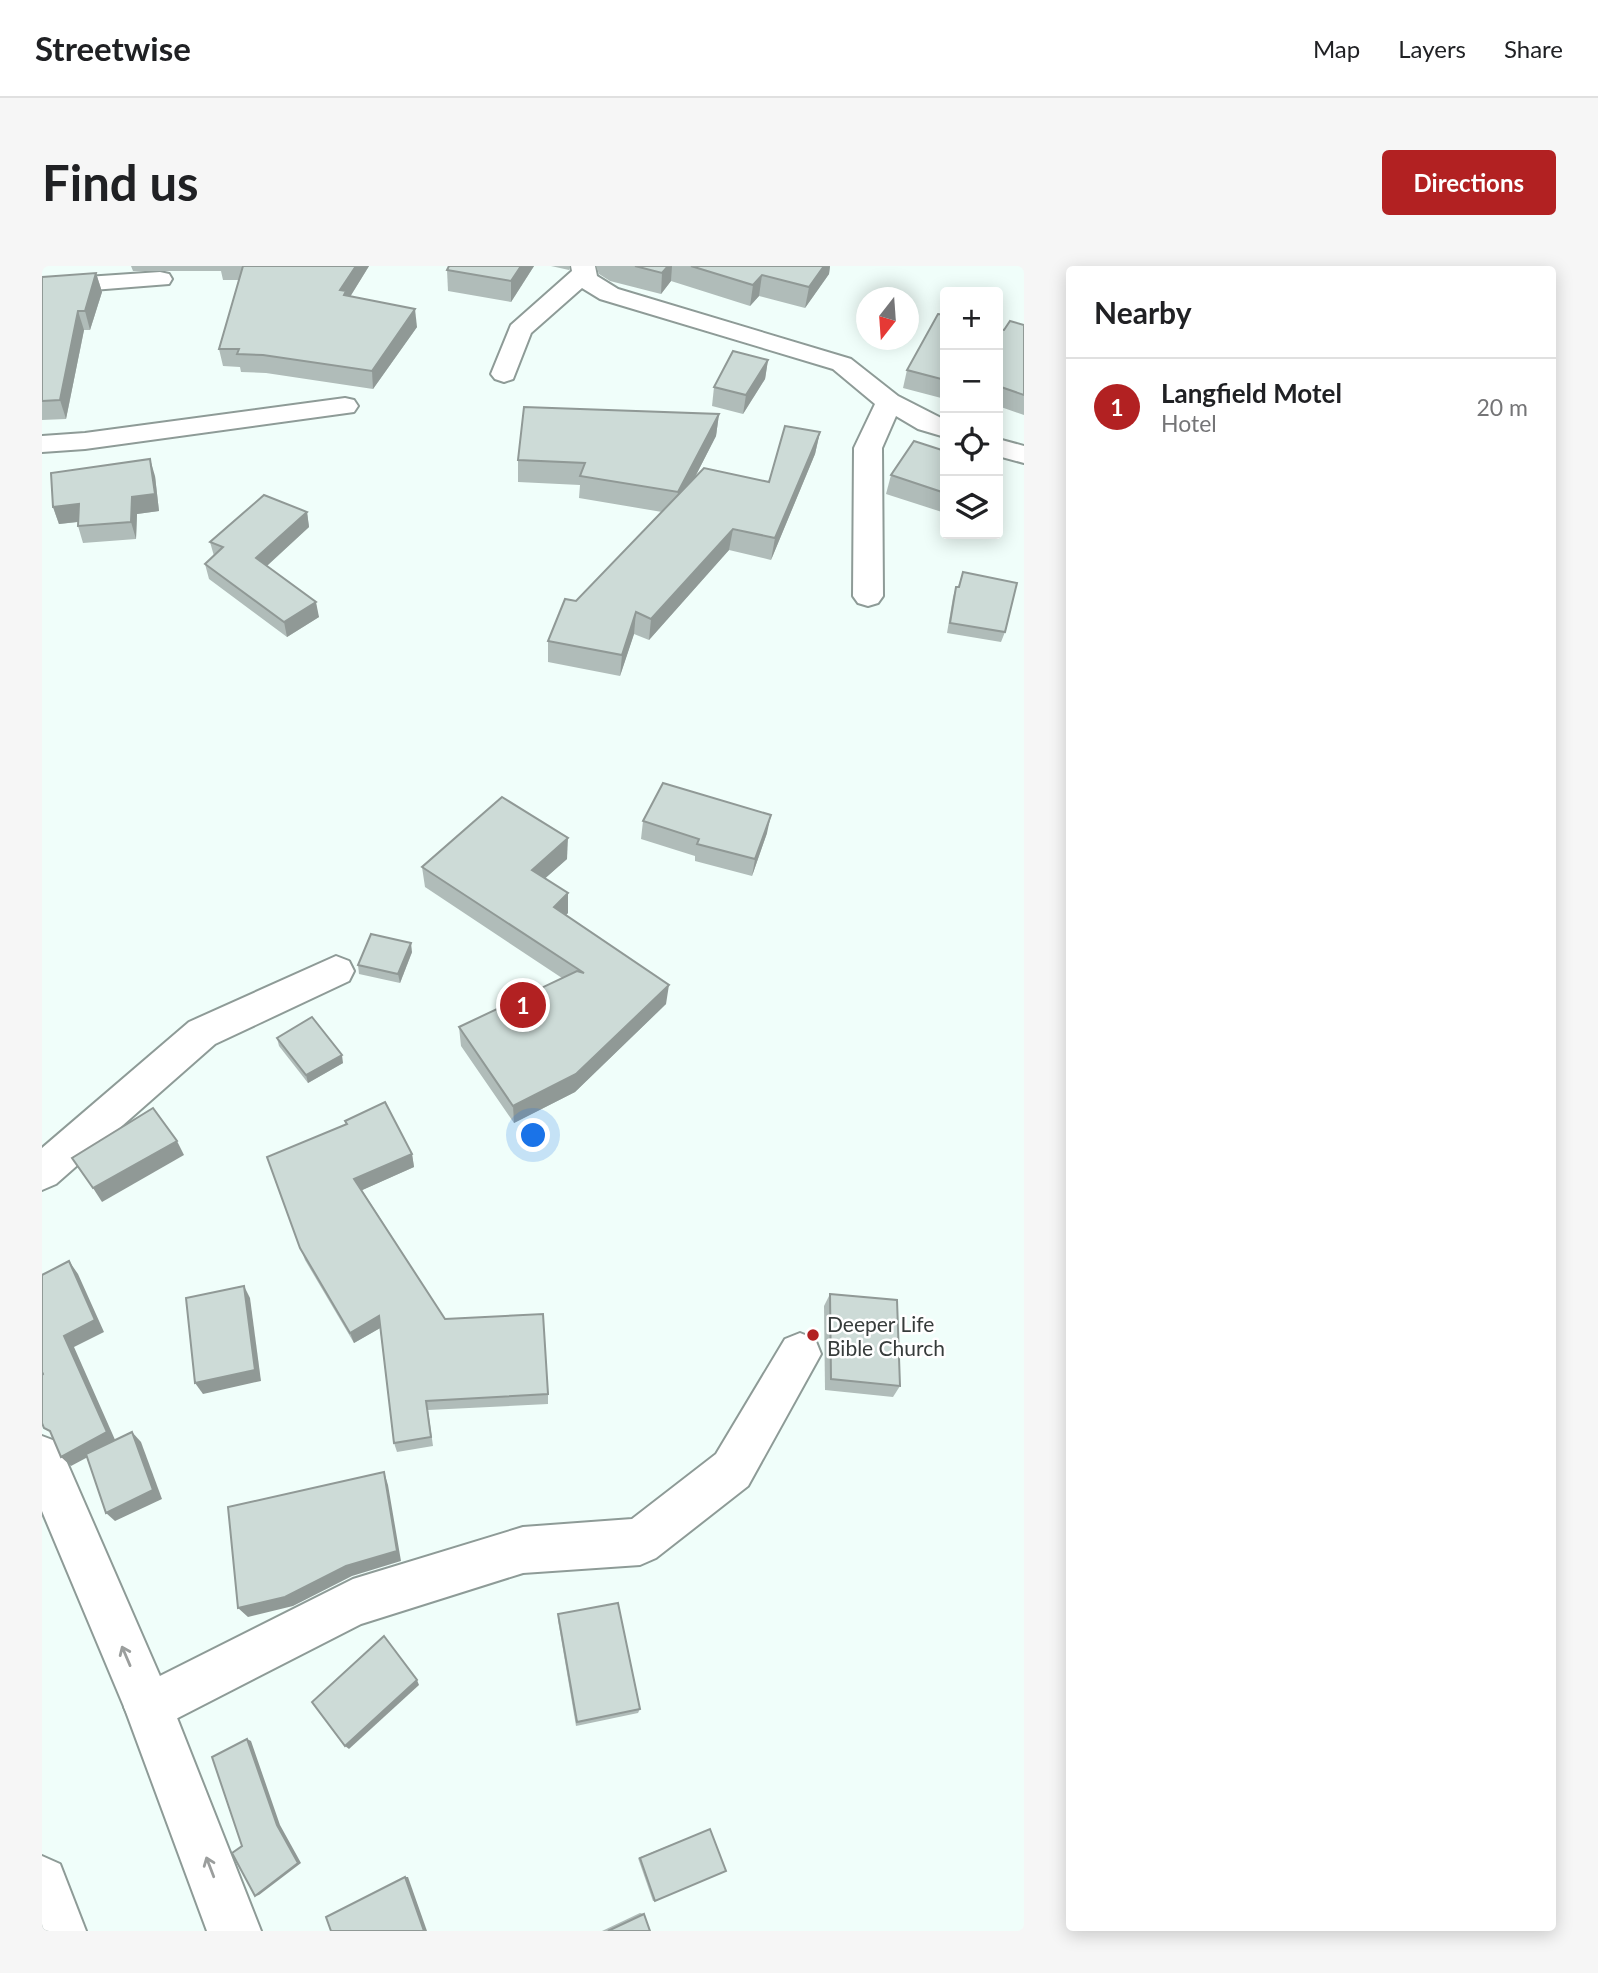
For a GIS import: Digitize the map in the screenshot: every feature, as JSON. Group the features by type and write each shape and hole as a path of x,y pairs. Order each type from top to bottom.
{"street":[{"path":"504,374 520,330 583,270 588,283 609,294 842,365 889,402 940,427"},
{"path":"42,287 160,279"},
{"path":"868,596 868,448 889,402"},
{"path":"42,444 85,441 345,406"},
{"path":"1003,449 1024,455"},
{"path":"42,1172 202,1033 336,971"},
{"path":"149,1707 353,1603 523,1550 639,1542 732,1470 800,1354"},
{"path":"42,1458 149,1707 234,1931"},
{"path":"42,1882 59,1931"}],"building":[{"path":"243,266 356,266 340,290 346,291 344,295 415,309 372,371 263,355 237,354 239,349 219,349"},
{"path":"449,266 521,266 511,281 447,270"},
{"path":"635,266 668,266 662,273"},
{"path":"691,266 824,266 809,287 762,275 753,285"},
{"path":"96,273 85,311 78,311 60,400 42,401 42,277"},
{"path":"940,314 940,379 907,370"},
{"path":"1010,321 1024,325 1024,395 1003,388 1004,330"},
{"path":"733,351 768,360 746,395 714,387"},
{"path":"524,407 719,414 678,492 580,476 585,463 518,460"},
{"path":"785,426 820,432 775,538 733,529 651,619 636,612 622,655 548,641 565,599 576,601 704,468 769,482"},
{"path":"914,441 940,449 940,491 891,475"},
{"path":"150,459 155,494 132,497 131,522 78,526 79,504 53,507 51,473"},
{"path":"264,495 307,512 256,558 316,602 284,622 205,564 223,547 210,542"},
{"path":"963,572 1017,583 1005,632 950,623 956,587 959,587"},
{"path":"663,783 771,815 755,859 697,844 699,839 643,821"},
{"path":"502,797 568,838 532,870 568,893 554,907 669,985 576,1074 513,1106 459,1027 577,971 584,973 422,867"},
{"path":"371,934 411,943 398,974 358,965"},
{"path":"312,1017 342,1055 306,1075 277,1038"},
{"path":"385,1102 412,1154 354,1179 445,1319 543,1314 548,1394 426,1401 431,1437 394,1443 379,1316 350,1333 300,1248 267,1157 347,1124 345,1121"},
{"path":"153,1108 177,1141 93,1188 72,1158"},
{"path":"69,1261 95,1320 64,1336 107,1432 61,1457 50,1431 44,1428 42,1423 42,1275"},
{"path":"244,1286 255,1370 195,1383 186,1298"},
{"path":"830,1294 897,1300 900,1386 831,1379"},
{"path":"132,1432 153,1490 106,1513 86,1454"},
{"path":"384,1472 397,1551 346,1566 285,1597 238,1608 228,1507"},
{"path":"618,1603 640,1709 577,1722 558,1614"},
{"path":"384,1636 417,1680 345,1746 312,1702"},
{"path":"247,1739 277,1825 298,1863 255,1896 232,1853 242,1846 212,1757"},
{"path":"710,1829 726,1871 655,1901 640,1858"},
{"path":"405,1877 424,1931 331,1931 326,1917"},
{"path":"644,1914 650,1931 608,1931"}],"place":[{"name":"Langfield Motel","path":"523,1005"},
{"name":"Deeper Life Bible Church","path":"813,1335"}]}
